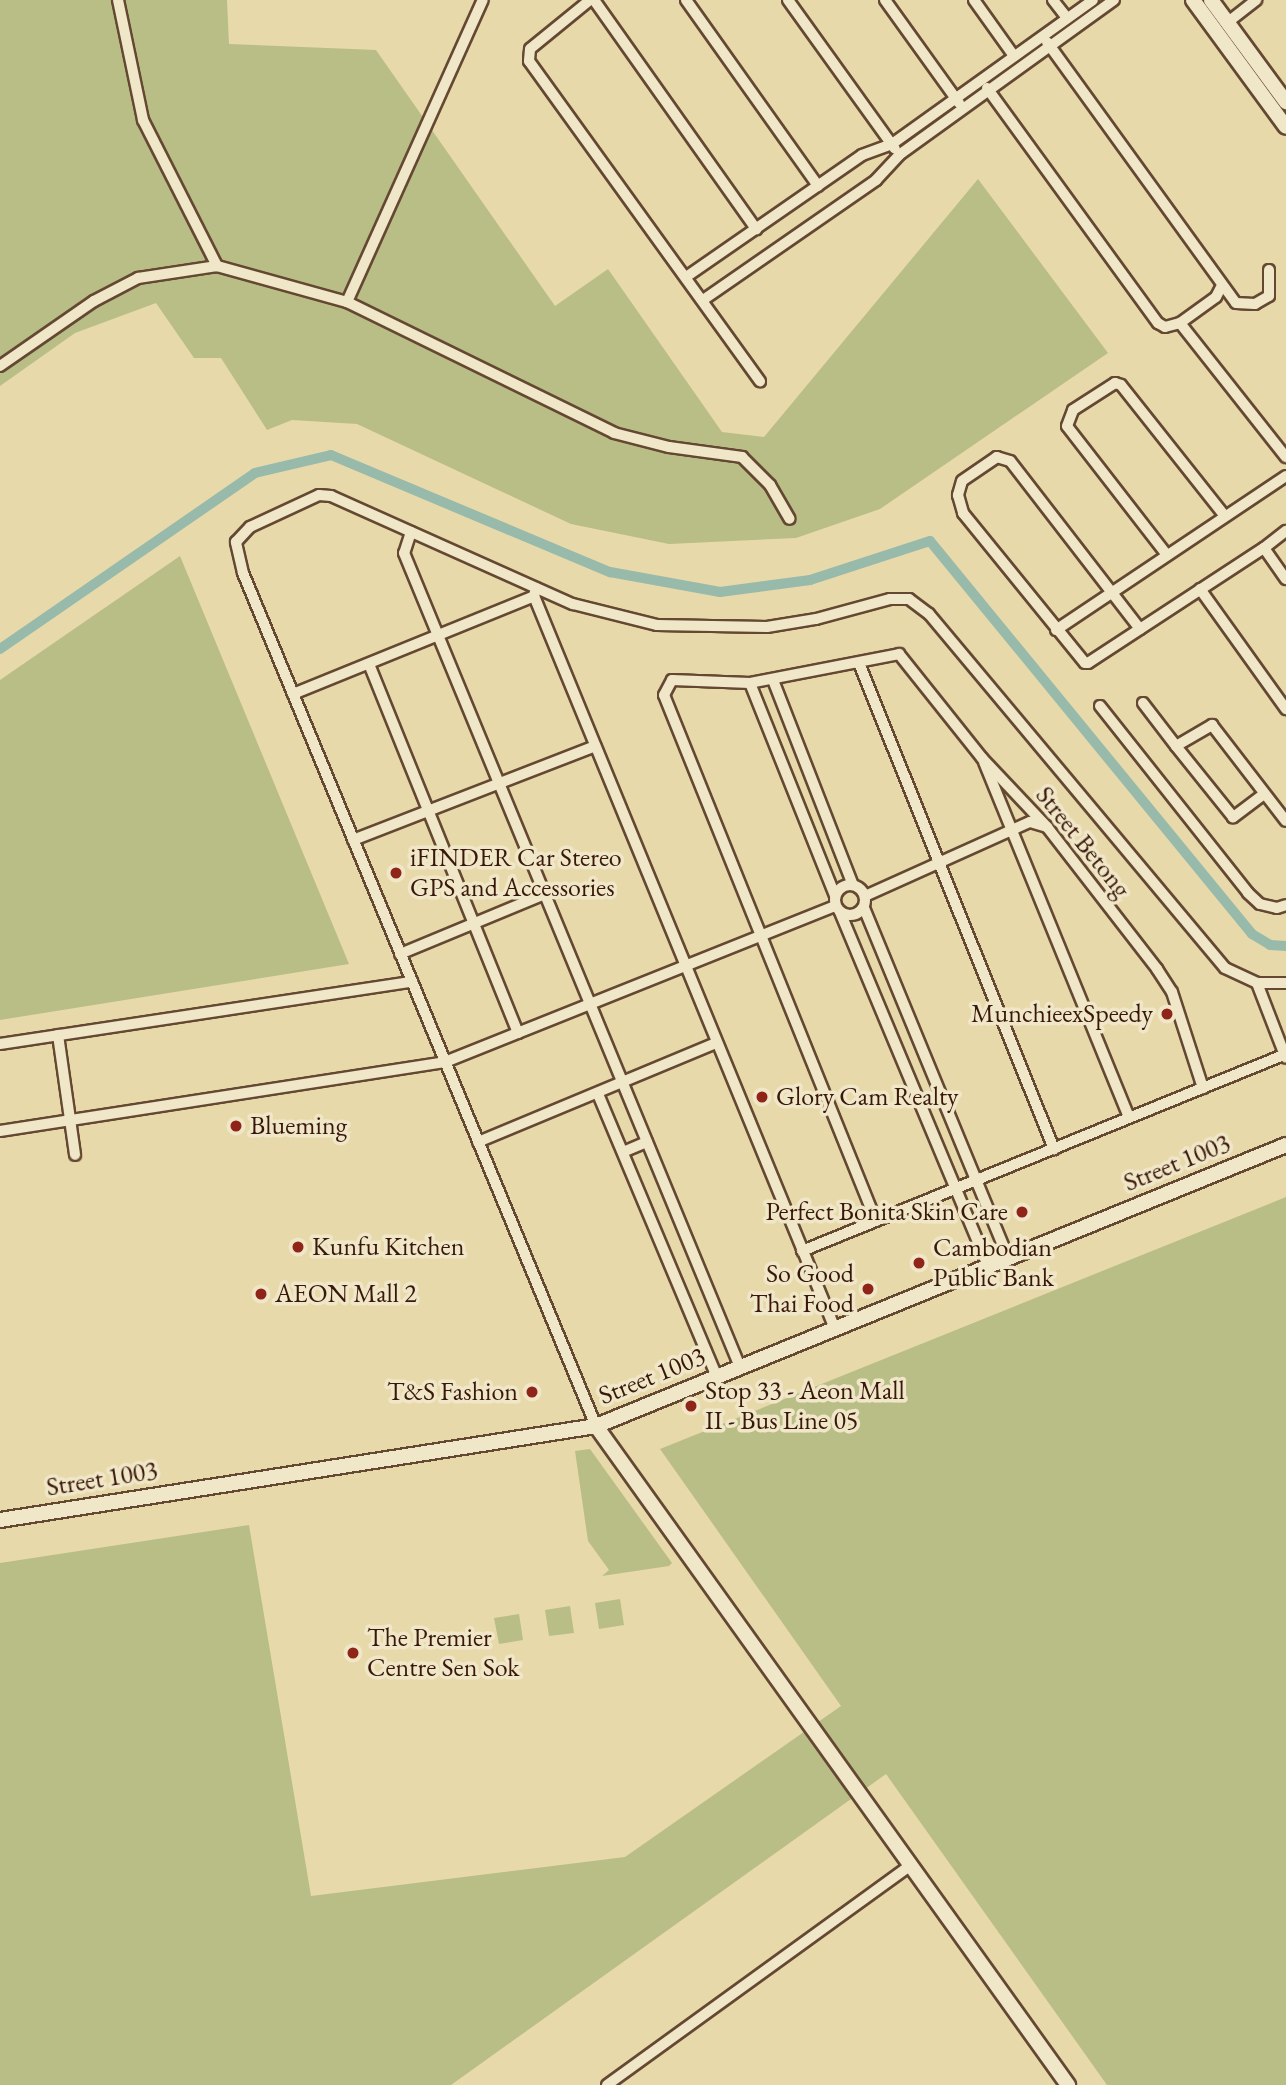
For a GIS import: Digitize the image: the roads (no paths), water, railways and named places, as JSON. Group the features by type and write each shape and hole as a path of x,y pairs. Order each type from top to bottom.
{"main road":[{"path":"1193,0 1286,128"},
{"path":"1212,0 1286,102"},
{"name":"Street 1003","path":"0,1520 596,1426 1286,1145"},
{"path":"596,1426 1068,2085"}],"street":[{"path":"118,0 143,120 217,266"},
{"path":"347,302 483,0"},
{"path":"756,229 592,0 530,49 529,61 760,381"},
{"path":"686,0 818,186"},
{"path":"788,0 899,155"},
{"path":"885,0 963,109"},
{"path":"974,0 1014,57"},
{"path":"1054,0 1067,19"},
{"path":"686,277 862,155 892,144 1093,0"},
{"path":"704,300 876,180 899,155 1114,0"},
{"path":"1228,22 1256,0"},
{"path":"1042,36 1220,287 1236,303 1255,304 1269,296 1269,270"},
{"path":"982,79 1152,318 1166,327 1180,323 1216,297 1220,287"},
{"path":"0,366 94,301 138,278 217,266 347,302 614,433 669,447 743,457 770,485 790,519"},
{"path":"1180,323 1286,457"},
{"path":"1167,555 1067,426 1073,411 1115,383 1121,385 1225,516"},
{"path":"1140,629 1010,461 997,457 962,481 958,487 960,507 1085,663 1140,629 1264,548 1286,531"},
{"path":"1056,630 1286,476"},
{"path":"596,1426 235,551 241,534 319,495 331,496 535,592 611,616 703,628 793,624 890,599 916,603 1209,952 1234,975 1257,983 1286,983"},
{"path":"411,533 404,553 740,1367"},
{"path":"1264,548 1286,579"},
{"path":"1200,589 1286,709"},
{"path":"293,694 439,635 535,592"},
{"path":"535,592 716,1044 835,1329"},
{"name":"Street Betong","path":"859,663 899,654 982,758 1047,827 1172,992 1203,1088"},
{"path":"876,1221 763,935 664,695 667,682 678,679 750,682 773,680 859,663 937,864 1054,1149"},
{"path":"369,664 517,1033"},
{"path":"773,680 853,885 865,896"},
{"path":"750,682 837,905 988,1266"},
{"path":"1143,703 1233,817 1264,794"},
{"path":"1100,706 1248,893 1261,904 1277,908 1286,905"},
{"path":"1176,746 1212,725 1286,821"},
{"path":"353,840 595,746"},
{"path":"982,758 1010,833 1129,1118"},
{"path":"865,896 1030,822 1047,827"},
{"path":"0,1131 445,1062 837,905 844,886 853,885"},
{"path":"400,954 545,894"},
{"path":"865,896 863,908 1008,1258"},
{"path":"837,905 853,916 863,908"},
{"path":"0,1044 412,982"},
{"path":"802,1251 1285,1056 1257,983"},
{"path":"58,1035 75,1155"},
{"path":"478,1142 716,1044"},
{"path":"598,1094 717,1377"},
{"path":"623,1152 647,1143"},
{"path":"607,2085 911,1865"}],"waterway":[{"path":"0,649 255,473 331,455 610,572 720,592 810,580 930,541 1252,934 1270,945 1286,946"}],"place":[{"name":"iFINDER Car Stereo GPS and Accessories","path":"396,873"},
{"name":"MunchieexSpeedy","path":"1167,1014"},
{"name":"Glory Cam Realty","path":"762,1097"},
{"name":"Blueming","path":"236,1126"},
{"name":"Perfect Bonita Skin Care","path":"1022,1212"},
{"name":"Kunfu Kitchen","path":"298,1247"},
{"name":"Cambodian Public Bank","path":"919,1263"},
{"name":"So Good Thai Food","path":"868,1289"},
{"name":"AEON Mall 2","path":"261,1294"},
{"name":"T&S Fashion","path":"532,1392"},
{"name":"Stop 33 - Aeon Mall II - Bus Line 05","path":"691,1406"},
{"name":"The Premier Centre Sen Sok","path":"353,1653"}]}
